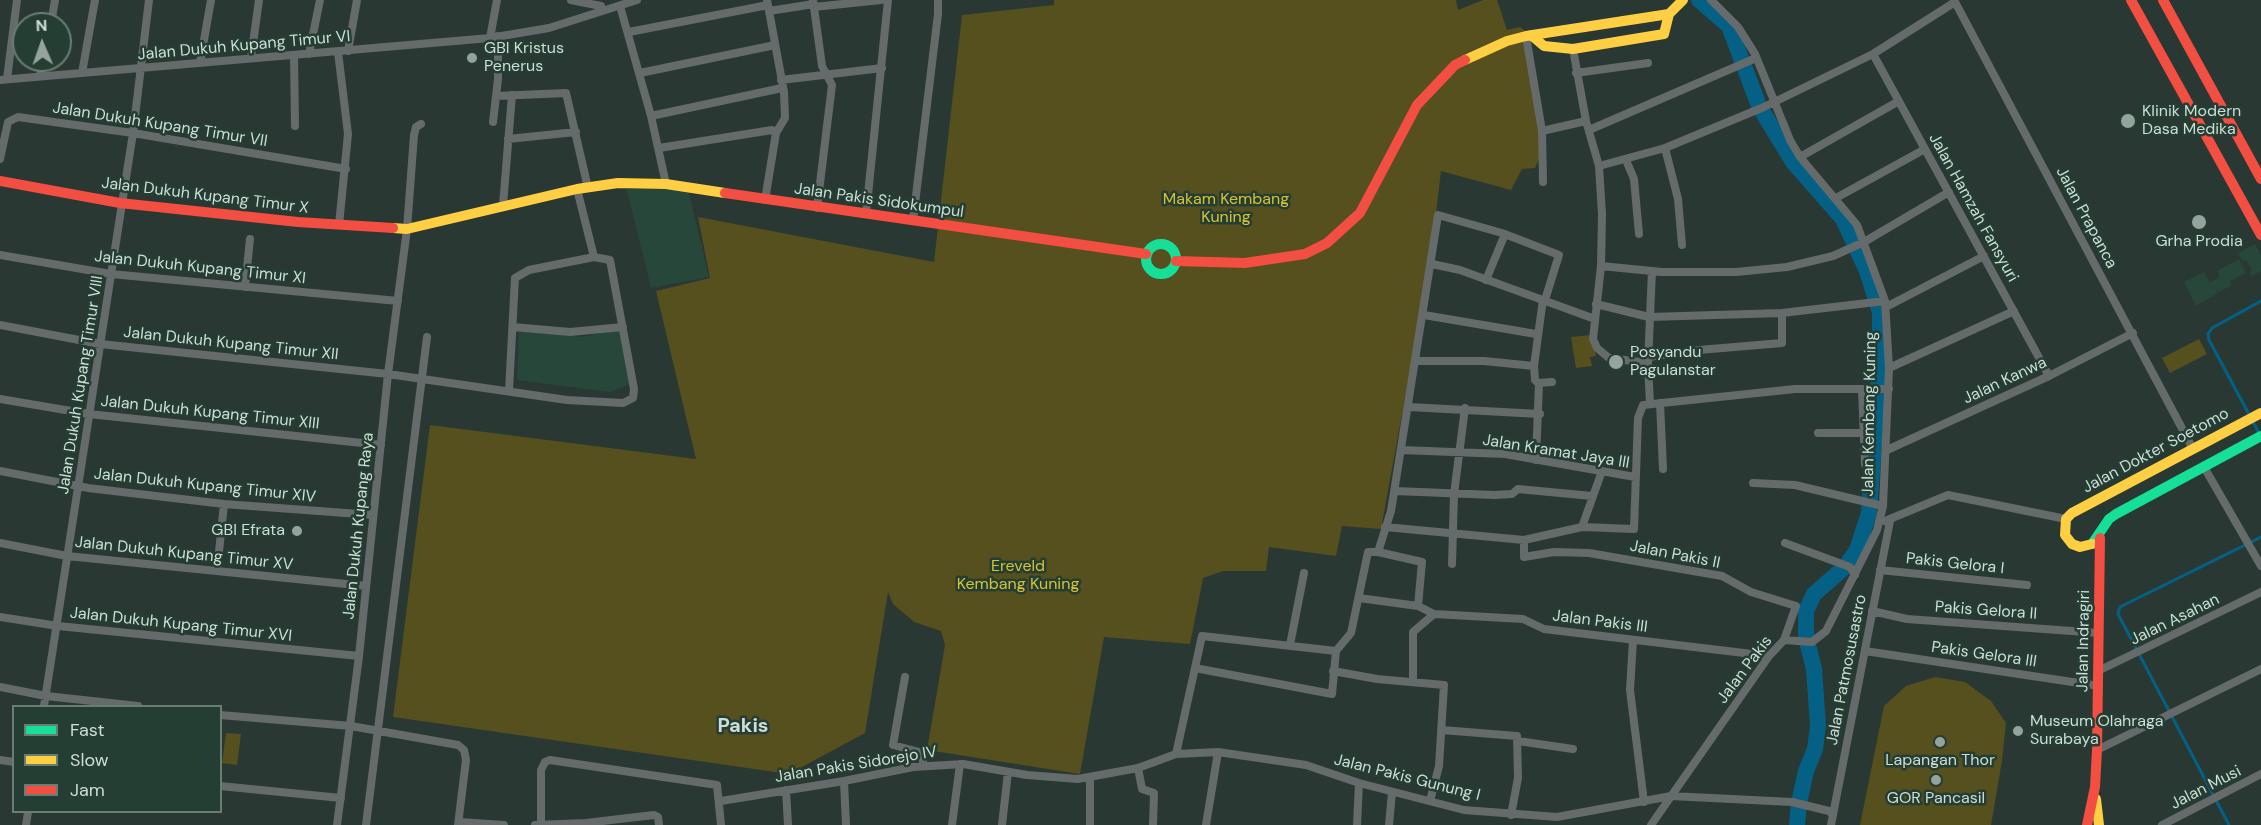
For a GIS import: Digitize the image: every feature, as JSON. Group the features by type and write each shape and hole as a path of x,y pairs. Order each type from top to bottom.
{"main road":[{"path":"1176,261 1245,263 1305,254 1327,243 1360,213 1417,105 1432,86 1455,65 1507,40 1669,14 1683,0"},
{"path":"2131,0 2261,235"},
{"path":"2163,0 2261,179"},
{"path":"1529,35 1544,46 1573,49 1663,35 1667,30 1669,14"},
{"path":"1616,24 1619,41"},
{"name":"Jalan Dukuh Kupang Timur X","path":"0,181 120,203 339,225 407,229 502,205"},
{"name":"Jalan Pakis Sidokumpul","path":"502,205 607,184 666,184 817,208 1146,254"},
{"path":"1164,244 1175,253 1176,261 1174,269 1159,274 1148,268 1146,254 1156,245 1164,244"},
{"name":"Jalan Dokter Soetomo","path":"2066,519 2072,513 2255,416"},
{"path":"2066,519 2065,535 2072,544 2088,547 2100,538 2102,528 2116,514 2260,437"},
{"name":"Jalan Indragiri","path":"2087,825 2095,786 2097,750 2100,670 2100,538"},
{"name":"Jalan Indragiri","path":"2088,547 2100,567"},
{"name":"Jalan Indragiri","path":"2095,786 2099,825"}],"street":[{"path":"4,80 17,0"},
{"path":"82,73 95,0"},
{"name":"Jalan Dukuh Kupang Timur VIII","path":"44,705 79,487 120,203 133,133 149,0"},
{"path":"200,63 211,0"},
{"path":"251,58 259,0"},
{"path":"309,54 320,0"},
{"path":"348,51 357,0"},
{"path":"493,122 497,96 494,37 497,0"},
{"path":"571,0 601,6"},
{"name":"Jalan Dukuh Kupang Timur VI","path":"4,80 494,37 549,28 601,6 620,6 638,0"},
{"path":"629,32 768,5 881,0"},
{"path":"866,214 888,0"},
{"path":"913,220 938,0"},
{"name":"Jalan Kembang Kuning","path":"1711,0 1738,27 1800,158 1857,225 1858,245 1883,303 1889,368 1886,389 1887,450 1881,521"},
{"path":"1599,166 1665,148 1764,107 1873,54 1955,1"},
{"name":"Jalan Prapanca","path":"1955,1 2193,449"},
{"path":"814,4 825,74 832,85 817,208"},
{"path":"765,200 776,133 785,118 782,84 768,5"},
{"path":"620,6 640,73 666,184"},
{"path":"1529,35 1542,132 1543,182"},
{"path":"640,73 775,45"},
{"path":"1573,49 1587,126 1599,166 1602,214 1601,266 1593,339 1604,355 1614,360 1649,360 1699,350 1782,344 1782,313"},
{"path":"338,52 348,134 339,225"},
{"name":"Jalan Hamzah Fansyuri","path":"1873,54 2049,376"},
{"path":"294,55 295,126"},
{"path":"1542,132 1587,126 1753,60"},
{"path":"1576,73 1648,63"},
{"path":"651,116 825,74 882,68"},
{"path":"40,76 41,72"},
{"path":"497,96 564,92 568,98 576,132 594,257"},
{"path":"502,205 512,95"},
{"path":"1800,158 1899,100"},
{"name":"Jalan Dukuh Kupang Timur VII","path":"0,159 8,122 15,117 133,133 346,169"},
{"name":"Jalan Dukuh Kupang Raya","path":"337,825 351,726 388,374 407,229 414,135 416,127 421,124"},
{"path":"658,148 772,130 776,133"},
{"path":"508,138 576,132"},
{"path":"1665,148 1678,199 1682,245"},
{"path":"1836,198 1925,149"},
{"path":"1626,160 1634,179 1639,234"},
{"path":"1601,266 1652,271 1736,272 1787,267 1833,256 1858,245 1949,192"},
{"path":"1378,552 1395,491 1439,215 1505,234 1559,256 1544,299 1536,334 1534,366 1534,379 1539,383 1552,382"},
{"path":"1486,280 1505,234"},
{"path":"245,287 250,239"},
{"name":"Jalan Dukuh Kupang Timur XI","path":"0,255 111,274 398,301"},
{"path":"1596,304 1649,317 1782,313 1869,302 1883,303 1984,256"},
{"path":"509,391 514,285 517,276 529,270 594,257 604,257 612,262 623,327 570,332 513,327"},
{"path":"1432,264 1544,299 1595,319"},
{"path":"1650,404 1649,317 1652,271"},
{"path":"1889,368 2014,310"},
{"path":"1424,315 1536,334"},
{"name":"Jalan Dukuh Kupang Timur XII","path":"0,326 100,344 423,378 567,400 615,404 631,401 634,389 623,327"},
{"name":"Jalan Kanwa","path":"1887,450 2049,376 2133,333"},
{"path":"366,825 427,337"},
{"path":"1416,361 1484,361 1534,366"},
{"path":"1536,460 1540,414 1539,383"},
{"path":"1385,527 1452,532 1492,539 1524,540 1582,527 1634,529 1635,477 1640,411 1643,405 1795,389 1886,389"},
{"path":"1865,464 1866,389"},
{"name":"Jalan Dukuh Kupang Timur XIII","path":"0,399 89,414 381,445"},
{"path":"1660,403 1663,469"},
{"path":"1409,406 1540,414"},
{"path":"1452,564 1454,494 1465,408"},
{"path":"1818,433 1864,433"},
{"name":"Jalan Kramat Jaya III","path":"1401,450 1505,454 1635,477"},
{"path":"2204,467 2259,563"},
{"name":"Jalan Dukuh Kupang Timur XIV","path":"0,471 79,487 224,504 373,515"},
{"path":"1582,527 1602,471"},
{"path":"1753,483 1795,485 1883,506"},
{"path":"1395,491 1511,494 1518,489 1592,496"},
{"path":"1881,521 1890,521 1948,495 2066,519"},
{"path":"217,571 224,504"},
{"name":"Jalan Pakis","path":"1651,825 1657,821 1671,796 1768,656 1784,640 1812,642 1826,632 1852,571 1881,521"},
{"name":"Jalan Patmosusastro","path":"1831,825 1890,521"},
{"name":"Jalan Pakis II","path":"1524,540 1524,557 1554,552 1589,554 1722,576 1751,592 1796,606 1784,640"},
{"name":"Jalan Dukuh Kupang Timur XV","path":"0,543 67,556 366,586"},
{"path":"1785,543 1841,564 1852,571"},
{"path":"1195,668 1330,696 1333,692 1336,651 1351,633 1368,552 1378,552 1422,562 1418,606"},
{"name":"Pakis Gelora I","path":"1880,570 2027,585"},
{"path":"1290,645 1304,573"},
{"name":"Jalan Asahan","path":"2100,670 2261,592"},
{"name":"Jalan Pakis III","path":"1359,598 1418,606 1434,614 1523,619 1544,629 1768,656"},
{"name":"Pakis Gelora II","path":"1872,611 1905,619 2099,633"},
{"path":"1413,682 1413,633 1434,614"},
{"name":"Jalan Dukuh Kupang Timur XVI","path":"0,617 58,626 359,656"},
{"path":"1176,754 1202,636 1336,651"},
{"path":"1634,640 1630,690 1644,802"},
{"name":"Pakis Gelora III","path":"1865,651 2099,686"},
{"path":"2097,750 2261,669"},
{"path":"1333,671 1444,685 1439,766 1430,801"},
{"path":"905,677 893,744 923,753 923,766"},
{"path":"0,687 46,696 129,705"},
{"path":"222,715 351,726 443,741 462,747 466,760 459,823 504,825"},
{"path":"1442,730 1515,735 1518,741 1518,778 1511,815"},
{"path":"1518,741 1573,749"},
{"path":"1206,825 1218,752"},
{"name":"Jalan Pakis Gunung I","path":"1138,768 1176,754 1218,752 1306,765 1359,783 1464,810 1511,815 1557,817 1671,796 1802,803 1829,811 1833,815"},
{"path":"540,825 540,776 542,765 547,761 717,785 721,801 722,825"},
{"path":"952,825 960,764"},
{"name":"Jalan Pakis Sidorejo IV","path":"721,801 923,766 960,764 1067,778 1090,778 1138,768"},
{"path":"1138,768 1142,789 1154,794 1153,825"},
{"path":"1002,825 1008,772"},
{"name":"Jalan Musi","path":"2162,825 2261,774"},
{"path":"1090,778 1090,825"},
{"path":"843,781 846,825"},
{"path":"1357,825 1359,783"},
{"path":"222,786 341,798"},
{"path":"786,790 788,825"},
{"path":"1389,825 1392,792"},
{"path":"535,825 586,824 654,815 658,817 659,825"}],"shaded area":[{"path":"687,185 709,277 651,288 626,186"},
{"path":"2255,244 2261,256 2261,271 2251,276 2249,272 2252,270 2238,253"},
{"path":"2239,259 2246,273 2230,281 2232,285 2219,292 2216,288 2218,293 2196,306 2184,282 2204,272 2210,282 2220,277 2217,271"},
{"path":"619,329 630,384 610,392 517,380 519,331 583,337"}],"green space":[{"name":"Makam Kembang Kuning","path":"1054,0 1456,0 1458,10 1483,0 1497,0 1507,30 1520,27 1527,32 1541,155 1535,168 1522,169 1511,190 1441,171 1431,255 1381,529 1342,526 1336,556 1269,547 1266,571 1223,571 1203,578 1190,644 1104,637 1080,774 927,750 945,645 941,631 914,622 893,604 888,592 865,733 789,774 393,717 430,425 696,459 656,291 710,278 698,217 934,262 962,15 1054,5"},
{"path":"1591,335 1596,356 1590,357 1592,366 1576,368 1571,337"},
{"path":"2199,339 2207,354 2170,373 2162,358"},
{"name":"Lapangan Thor","path":"1935,677 1965,682 1991,701 2006,723 1991,825 1860,825 1884,706 1906,686"},
{"path":"226,733 241,734 237,765 222,763"}],"waterway":[{"path":"1699,0 1729,26 1759,106 1793,162 1843,219 1867,271 1880,312 1880,360 1869,513 1857,550 1845,567 1814,594 1806,611 1806,637 1814,669 1818,726 1815,749 1806,771 1799,803 1797,825"},
{"path":"2259,433 2209,340 2208,334 2212,328 2261,301"},
{"path":"2229,825 2118,614 2120,607 2261,537"}],"traffic: fast":[{"path":"1161,244 1172,248 1176,259 1172,270 1161,274 1150,270 1146,259 1150,248 1161,244"},
{"path":"2092,544 2109,519 2116,514 2261,436"}],"traffic: slow":[{"path":"1465,60 1507,41 1526,36 1669,14 1683,0"},
{"path":"1531,35 1544,46 1573,49 1664,34 1669,14"},
{"path":"393,228 407,229 577,189 618,183 666,184 725,193"},
{"path":"2092,544 2080,547 2072,544 2065,535 2066,519 2072,513 2261,413"},
{"path":"2096,799 2099,825"}],"traffic: jam":[{"path":"2131,0 2261,235"},
{"path":"2163,0 2261,179"},
{"path":"1176,261 1245,263 1305,254 1327,243 1360,213 1417,105 1455,65 1465,60"},
{"path":"0,181 120,203 298,222 393,228"},
{"path":"725,193 1146,254"},
{"path":"2087,825 2095,787 2097,750 2100,538"}],"place":[{"name":"GBI Kristus Penerus","path":"472,58"},
{"name":"Klinik Modern Dasa Medika","path":"2128,121"},
{"name":"Grha Prodia","path":"2199,222"},
{"name":"Posyandu Pagulanstar","path":"1616,362"},
{"name":"GBI Efrata","path":"297,531"},
{"name":"Museum Olahraga Surabaya","path":"2018,731"},
{"name":"Lapangan Thor","path":"1940,742"},
{"name":"GOR Pancasil","path":"1936,780"}],"district":[{"name":"Pakis","path":"743,727"}],"park label":[{"name":"Ereveld Kembang Kuning","path":"1018,576"}]}
